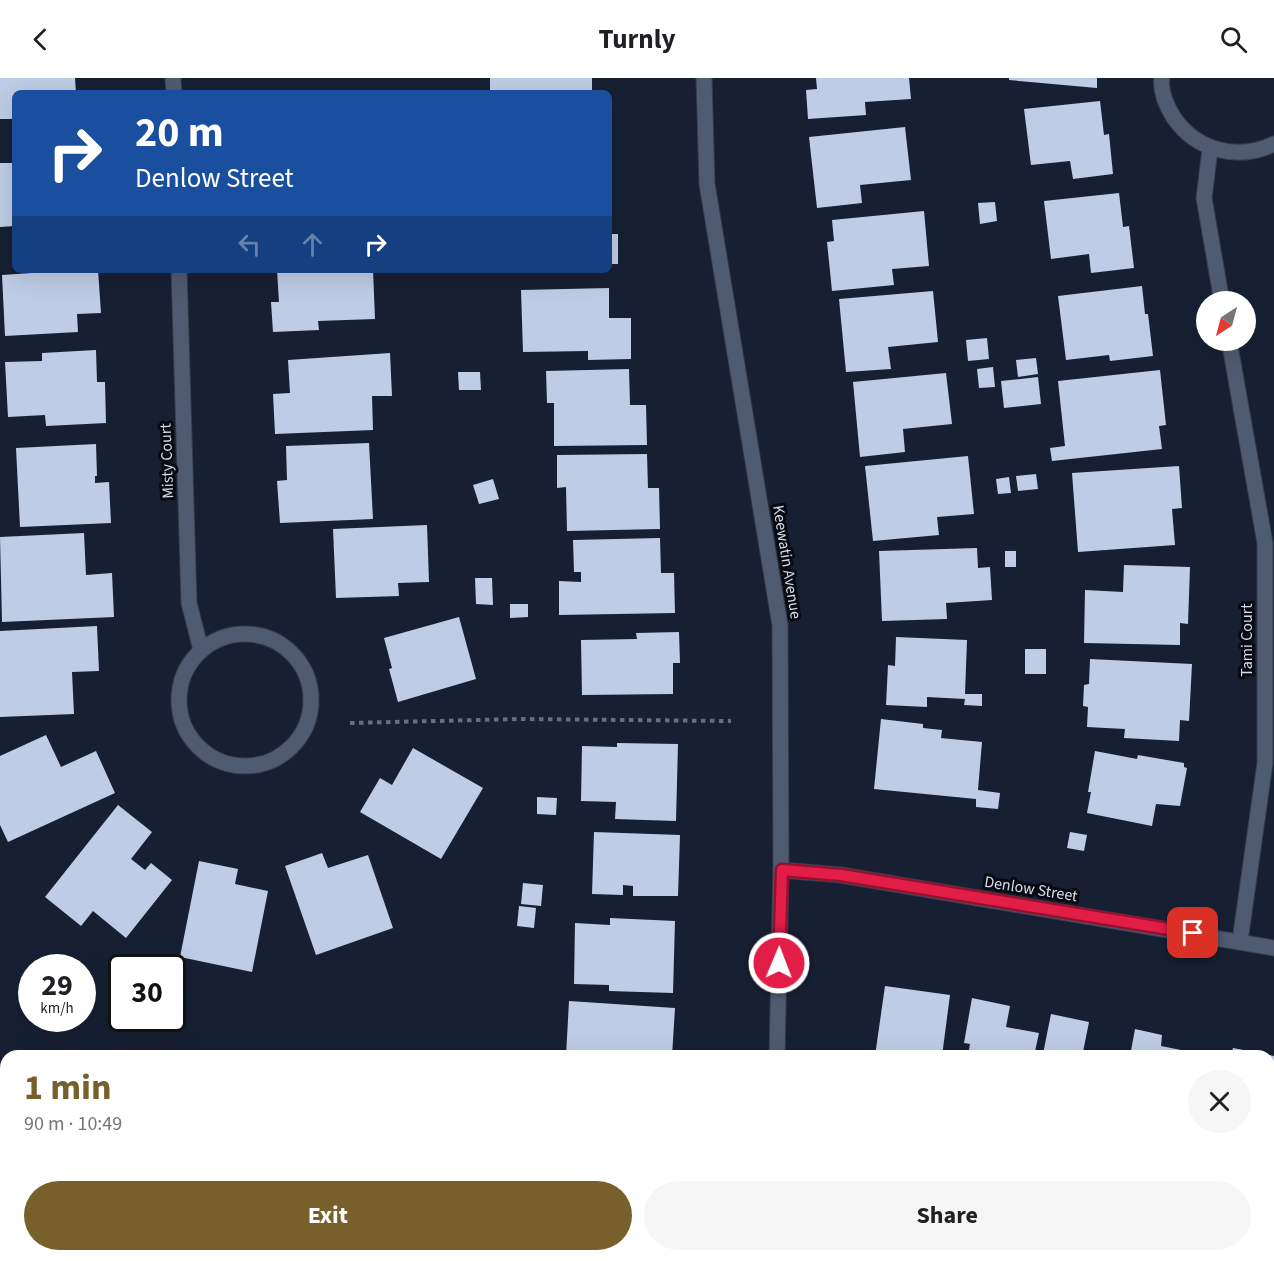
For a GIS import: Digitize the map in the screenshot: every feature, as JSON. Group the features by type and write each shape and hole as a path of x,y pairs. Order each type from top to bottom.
{"street":[{"name":"Keewatin Avenue","path":"704,78 707,184 780,626 782,870 777,1050"},
{"path":"1162,78 1167,108 1182,130 1210,149 1237,153 1263,149 1274,144"},
{"path":"1210,149 1204,198 1220,291"},
{"name":"Misty Court","path":"179,273 189,603 201,650"},
{"name":"Tami Court","path":"1231,351 1265,543 1265,763 1240,941"},
{"path":"237,634 260,635 284,647 300,664 310,685 311,701 307,724 300,737 278,758 257,766 225,764 204,753 189,737 180,716 178,693 186,668 201,650 215,640 237,634"},
{"name":"Denlow Street","path":"782,870 841,875 1274,948"}],"path":[{"path":"350,723 520,719 731,720"}],"building":[{"path":"0,78 75,78 76,90 12,90 12,119 0,119"},
{"path":"490,78 592,78 592,90 490,90"},
{"path":"816,78 909,78 911,99 865,102 866,115 808,119 806,90 817,89"},
{"path":"1009,78 1097,78 1097,88 1009,80"},
{"path":"1100,101 1104,135 1109,134 1113,174 1073,179 1070,161 1031,165 1024,109"},
{"path":"905,127 911,180 860,185 862,203 817,208 809,137"},
{"path":"0,163 12,163 12,226 0,227"},
{"path":"1119,193 1123,227 1129,226 1134,268 1091,273 1089,254 1051,259 1044,201"},
{"path":"995,202 997,221 980,224 978,203"},
{"path":"924,211 929,266 892,269 894,285 832,291 827,242 834,241 832,220"},
{"path":"612,234 618,234 618,264 612,264"},
{"path":"98,273 101,313 77,314 78,332 5,336 2,275"},
{"path":"277,273 373,273 375,319 318,321 319,330 273,332 271,302 279,302"},
{"path":"1142,286 1153,356 1110,361 1109,355 1066,360 1058,296"},
{"path":"609,288 609,318 631,318 631,359 588,360 588,351 523,352 521,290"},
{"path":"933,291 938,342 888,347 891,369 846,372 839,299"},
{"path":"987,338 989,359 968,361 966,340"},
{"path":"96,350 97,382 105,382 106,423 46,426 45,415 8,417 5,362 42,361 42,353"},
{"path":"390,353 392,396 372,396 373,430 275,434 273,394 290,393 288,360"},
{"path":"1036,358 1038,374 1018,377 1016,360"},
{"path":"993,367 995,387 979,388 977,369"},
{"path":"629,369 630,405 646,405 647,445 554,446 554,403 547,403 546,371"},
{"path":"1160,370 1166,425 1159,426 1162,449 1052,461 1050,448 1065,446 1058,381"},
{"path":"458,372 480,372 481,390 459,390"},
{"path":"946,373 952,424 903,429 905,452 860,457 853,382"},
{"path":"1038,377 1041,404 1004,408 1001,381"},
{"path":"369,443 373,519 280,523 277,481 287,480 286,446"},
{"path":"96,444 97,476 95,476 95,483 109,482 111,523 20,527 16,448"},
{"path":"647,454 648,488 659,488 660,529 567,531 566,487 557,488 557,455"},
{"path":"968,456 974,514 937,517 939,535 873,541 865,466"},
{"path":"1179,466 1182,508 1172,509 1175,545 1078,552 1072,473"},
{"path":"1036,474 1038,489 1018,491 1016,476"},
{"path":"1009,477 1011,493 998,494 996,479"},
{"path":"493,479 499,499 479,504 473,485"},
{"path":"427,525 429,582 398,583 399,596 336,598 333,529"},
{"path":"84,533 86,575 112,573 114,617 2,622 0,537"},
{"path":"660,538 661,573 674,573 675,613 559,615 559,581 581,582 581,572 574,572 573,540"},
{"path":"977,548 978,568 990,567 992,600 946,603 947,619 882,621 879,551"},
{"path":"1005,551 1016,551 1016,567 1005,567"},
{"path":"1124,565 1190,567 1188,624 1180,623 1180,645 1084,643 1085,590 1123,592"},
{"path":"475,578 492,578 493,605 476,604"},
{"path":"510,604 528,604 528,617 510,618"},
{"path":"459,617 476,679 398,702 384,638"},
{"path":"97,626 99,671 72,672 74,714 0,717 0,631"},
{"path":"679,632 680,663 673,663 673,694 582,695 581,640 637,639 636,633"},
{"path":"896,637 967,640 965,694 982,694 982,706 964,705 965,699 927,697 927,707 886,705 888,665 895,666"},
{"path":"1025,649 1046,649 1046,674 1025,674"},
{"path":"1090,659 1192,664 1189,721 1180,720 1179,741 1124,738 1125,729 1087,727 1088,707 1083,706 1084,685 1089,684"},
{"path":"881,719 923,724 923,728 942,730 941,738 982,742 978,790 1000,793 998,809 976,807 976,799 874,789"},
{"path":"46,735 61,767 96,751 115,793 8,842 0,825 0,756"},
{"path":"617,743 678,744 676,821 615,819 616,802 581,801 582,746 617,747"},
{"path":"413,748 483,788 441,859 360,812 380,778 392,785"},
{"path":"1095,751 1137,759 1138,755 1184,763 1184,767 1187,768 1180,806 1156,804 1152,826 1087,813"},
{"path":"537,797 557,798 556,815 537,814"},
{"path":"118,805 152,832 131,859 145,870 151,863 172,880 126,938 93,911 81,926 45,897"},
{"path":"594,832 680,835 678,896 633,896 633,886 623,885 623,895 592,894"},
{"path":"1070,832 1087,835 1084,851 1067,848"},
{"path":"322,853 328,868 368,855 393,928 316,955 285,866"},
{"path":"199,861 238,869 235,884 268,891 252,972 186,958 186,954 181,954"},
{"path":"523,883 543,885 541,906 521,904"},
{"path":"519,906 536,908 534,928 517,926"},
{"path":"610,918 675,921 673,993 609,991 609,985 574,984 575,923 610,925"},
{"path":"885,986 950,995 943,1050 876,1050"},
{"path":"972,998 1010,1006 1006,1027 1039,1033 1035,1050 969,1050 970,1044 964,1043"},
{"path":"569,1001 675,1008 672,1050 566,1050"},
{"path":"1051,1014 1089,1022 1083,1050 1044,1050"},
{"path":"1135,1029 1162,1035 1161,1046 1181,1050 1131,1050"}],"route":[{"path":"779,963 782,870 841,875 1193,933"}]}
